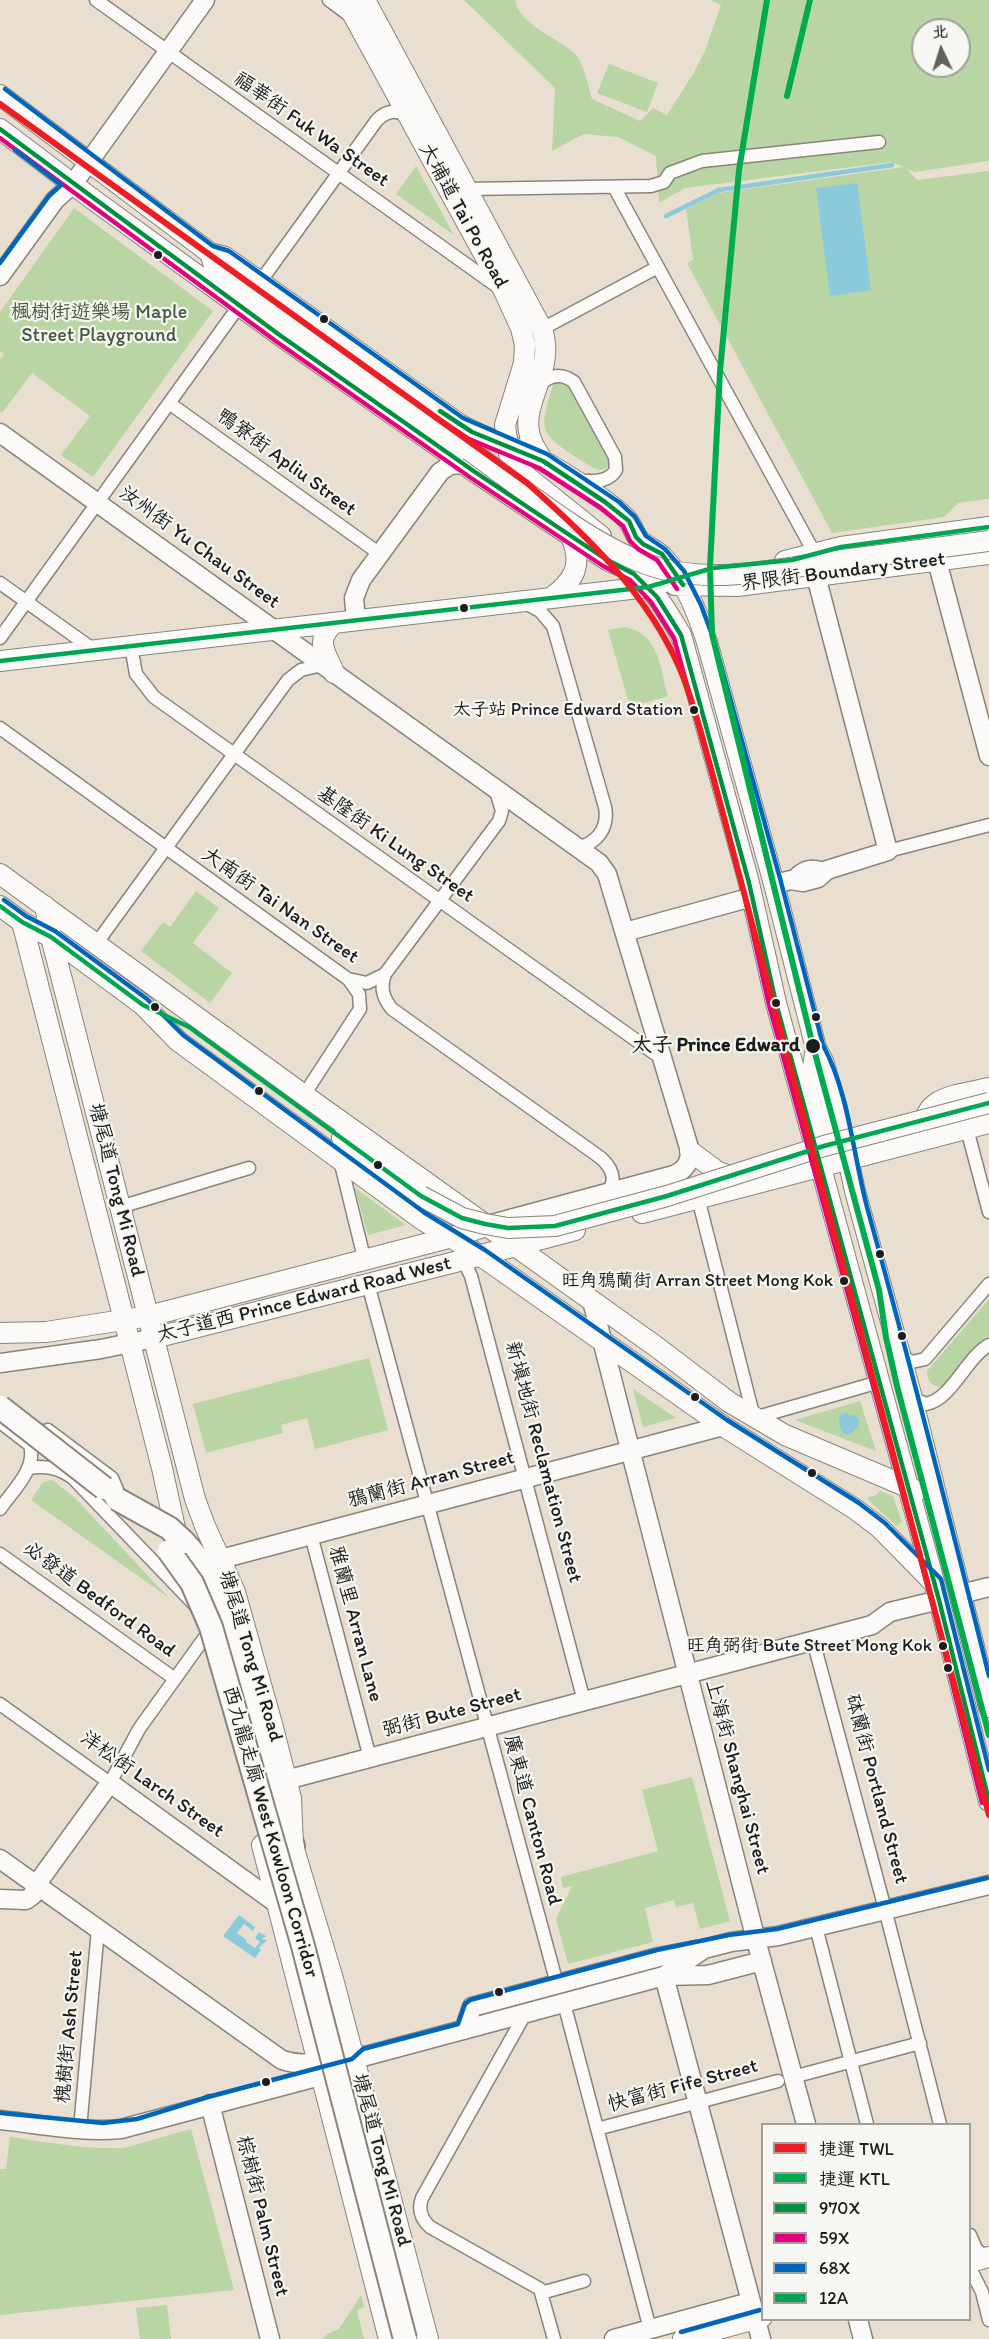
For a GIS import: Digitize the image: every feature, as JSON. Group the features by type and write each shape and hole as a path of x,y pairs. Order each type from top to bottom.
{"highway":[{"name":"西九龍走廊 West Kowloon Corridor","path":"0,1407 117,1499 155,1534 184,1569 200,1597 212,1627 303,1946 405,2339"},
{"path":"117,1499 169,1528 198,1557 209,1574 225,1610 280,1783 293,1846"}],"main road":[{"name":"大埔道 Tai Po Road","path":"345,0 504,291 521,328 526,354 507,413 505,425 507,445"},
{"name":"大埔道 Tai Po Road","path":"365,0 542,329 546,358 528,426 531,441 543,461"},
{"path":"0,95 89,161 213,261 574,525 604,544 645,563 677,572 723,575 989,541"},
{"path":"0,129 239,306 463,464 615,564 668,583 695,607 783,882 816,1048 823,1061 832,1092 834,1163 879,1382 936,1591 989,1801"},
{"path":"213,261 225,257 472,432 543,461 575,481 629,521 650,532 662,554 668,583 668,611 681,635 752,897 776,1003 834,1163 899,1354 989,1707"},
{"path":"507,445 516,465 525,475 593,528 619,555 626,568"},
{"name":"界限街 Boundary Street","path":"668,583 713,568 792,560 841,547 989,527"},
{"path":"551,598 569,582 575,572 576,548 571,536"},
{"name":"界限街 Boundary Street","path":"0,661 521,602 668,583 737,586 989,554"},
{"path":"328,669 322,645 324,634 334,623"},
{"path":"0,874 658,1348 702,1383 754,1418 784,1435 937,1498"},
{"path":"0,906 22,922 51,937 143,1005 178,1041 420,1219 452,1237 472,1258 601,1339 723,1426 855,1509 880,1528 936,1591"},
{"name":"塘尾道 Tong Mi Road","path":"45,906 195,1499 235,1592 280,1783"},
{"name":"塘尾道 Tong Mi Road","path":"22,922 162,1468 181,1558 269,1867 276,1903 321,2070 388,2339"},
{"path":"143,1005 189,1027 421,1196 462,1218 508,1228 543,1227 578,1220 667,1196 824,1146 989,1103"},
{"path":"928,1139 925,1116 929,1107 939,1101 989,1088"},
{"name":"太子道西 Prince Edward Road West","path":"154,1338 472,1258 989,1123"},
{"path":"690,1151 718,1172 761,1182"},
{"path":"417,1175 442,1212 452,1237"},
{"name":"太子道西 Prince Edward Road West","path":"0,1333 46,1332 149,1316 487,1226"},
{"name":"塘尾道 Tong Mi Road","path":"293,1846 358,2059 428,2339"},
{"path":"682,2339 756,2313"}],"street":[{"name":"福華街 Fuk Wa Street","path":"96,0 504,291"},
{"path":"0,276 55,200 73,184 205,0"},
{"path":"328,0 355,19"},
{"path":"260,282 381,116 393,111 408,117"},
{"path":"467,189 651,186 664,182 670,173 702,161 879,142"},
{"path":"614,187 815,554"},
{"path":"542,329 658,267"},
{"path":"0,638 239,306"},
{"path":"537,388 554,375 570,379 615,457 616,470 611,476 601,480 575,481"},
{"name":"鴨寮街 Apliu Street","path":"169,403 380,554"},
{"name":"汝州街 Yu Chau Street","path":"0,433 576,848"},
{"path":"356,620 354,598 356,589 380,554 440,472 450,465 463,464"},
{"path":"948,532 938,538 933,546 989,756"},
{"path":"816,576 888,851"},
{"path":"0,583 94,650"},
{"path":"521,602 540,611 553,626 605,807 606,824 603,832 588,846 576,848"},
{"name":"基隆街 Ki Lung Street","path":"131,646 136,674 147,690 234,755 661,1058"},
{"path":"96,944 288,680 301,670 328,669"},
{"name":"大南街 Tai Nan Street","path":"0,728 348,979 367,983 385,974"},
{"path":"496,790 502,811 499,821 385,974 382,988 392,1009 607,1164 614,1178 612,1187 606,1194"},
{"path":"783,882 803,882 818,878 827,870 888,851 989,825"},
{"path":"576,848 598,863 608,874 690,1151"},
{"path":"625,932 752,897"},
{"path":"304,1095 360,1009 359,994 348,979"},
{"path":"967,1129 989,1212"},
{"name":"太子道西 Prince Edward Road West","path":"487,1226 681,1172 687,1166 690,1151"},
{"path":"340,1160 364,1258"},
{"path":"120,1207 249,1168"},
{"path":"698,1198 754,1418 879,1382"},
{"name":"新填地街 Reclamation Street","path":"472,1258 471,1276 584,1701"},
{"name":"廣東道 Canton Road","path":"368,1284 557,1984"},
{"path":"899,1354 912,1362 925,1359 989,1284"},
{"name":"上海街 Shanghai Street","path":"592,1301 762,1961 786,2079 806,2123"},
{"name":"太子道西 Prince Edward Road West","path":"0,1363 130,1344 154,1338"},
{"path":"912,1398 926,1404 937,1401 980,1352 989,1345"},
{"path":"0,1422 30,1445 32,1457 29,1468 0,1509"},
{"name":"鴉蘭街 Arran Street","path":"220,1558 723,1426"},
{"path":"30,1445 48,1430 112,1478 120,1502 116,1523"},
{"path":"29,1468 48,1467 73,1478 196,1606"},
{"name":"雅蘭里 Arran Lane","path":"311,1535 370,1758"},
{"name":"必發道 Bedford Road","path":"0,1554 175,1679"},
{"path":"961,1594 989,1587"},
{"name":"弼街 Bute Street","path":"280,1783 872,1625 890,1612 936,1591"},
{"path":"0,1899 26,1900 33,1895 36,1885 110,1782 139,1729 205,1637"},
{"name":"砵蘭街 Portland Street","path":"813,1640 940,2123"},
{"name":"洋松街 Larch Street","path":"0,1704 276,1903"},
{"path":"0,1859 282,2060 321,2070"},
{"path":"464,2030 472,2007 659,1957 816,1927 989,1885"},
{"path":"816,1927 867,2123"},
{"name":"槐樹街 Ash Street","path":"80,2129 98,1929"},
{"path":"664,1976 704,1949"},
{"path":"0,2120 103,2131 139,2126 358,2059 664,1976 708,1975 762,1961"},
{"path":"664,1976 756,2313 761,2339"},
{"path":"564,2003 650,2329"},
{"path":"525,2014 422,2198 420,2213 430,2227 540,2289 554,2339"},
{"name":"快富街 Fife Street","path":"597,2129 920,2043"},
{"name":"棕樹街 Palm Street","path":"210,2104 270,2339"},
{"path":"971,2239 976,2249 982,2292 989,2320"},
{"path":"542,2293 584,2281"},
{"path":"614,2339 650,2329 756,2313"},
{"path":"858,2321 863,2339"}],"green space":[{"path":"464,0 515,0 518,9 532,25 579,58 592,99 640,121 653,108 667,115 693,74 705,51 721,5 710,0 989,0 989,161 914,172 907,169 917,180 989,171 989,499 958,503 944,517 832,533 687,263 693,260 686,209 718,193 904,167 891,162 685,188 659,203 656,156 618,137 584,134 552,151 555,88"},
{"path":"609,64 658,83 647,112 597,93"},
{"path":"416,166 454,235 396,194"},
{"name":"楓樹街遊樂場 Maple Street Playground","path":"74,208 213,311 93,477 61,455 90,416 32,373 2,413 0,411 0,359 4,354 0,351 0,312"},
{"path":"554,382 569,385 610,459 610,464 604,470 588,465 565,450 555,442 545,428 546,410"},
{"path":"625,627 645,636 651,644 660,663 668,696 630,707 608,630"},
{"path":"196,891 219,908 193,943 232,973 210,1003 141,951 163,922 170,927"},
{"path":"355,1188 406,1225 368,1235"},
{"path":"989,1299 989,1338 974,1349 942,1387 933,1385 928,1378 927,1371"},
{"path":"369,1358 388,1430 315,1449 307,1418 281,1425 283,1433 206,1453 193,1404"},
{"path":"633,1389 676,1418 643,1427"},
{"path":"860,1401 876,1451 795,1420"},
{"path":"52,1480 74,1497 169,1598 31,1500 43,1482"},
{"path":"880,1491 893,1496 902,1522 897,1526 866,1498"},
{"path":"692,1777 730,1921 700,1929 693,1903 676,1907 674,1900 645,1908 653,1942 568,1964 556,1919 572,1886 563,1888 561,1877 658,1851 642,1790"},
{"path":"191,2129 234,2290 0,2315 0,2169 6,2169 10,2137 81,2147 124,2148"},
{"path":"361,2295 364,2306 357,2311 364,2339 322,2339 339,2329"},
{"path":"167,2305 171,2339 140,2339 136,2308"}],"water":[{"path":"857,183 871,290 830,296 816,188"},
{"path":"847,1413 859,1419 858,1427 849,1435 842,1433 839,1423 840,1415"},
{"path":"239,1915 255,1927 253,1931 244,1924 237,1933 247,1940 246,1942 255,1948 260,1942 255,1938 259,1932 266,1936 262,1939 267,1940 259,1948 261,1950 255,1958 223,1936"}],"waterway":[{"path":"666,216 719,190 892,165"}],"metro line":[{"name":"KTL","path":"767,0 739,170 720,371 710,567 712,634 813,1046 879,1290 897,1386 989,1735"},
{"name":"KTL","path":"787,96 810,0"},
{"name":"TWL","path":"0,104 527,483 594,546 651,615 680,669 710,765 989,1815"}],"transit line":[{"name":"68X","path":"5,89 213,246 229,251 463,418 547,454 619,502 635,517 646,536 665,549 684,571 701,605 714,640 781,882 823,1045 845,1104 867,1207 930,1441 989,1676"},
{"name":"970X","path":"0,129 281,336 475,472 607,560 634,574 657,597 681,635 749,883 776,1003 939,1600 989,1801"},
{"name":"59X","path":"0,138 277,342 471,478 603,566 630,580 651,602 674,638 742,885 769,1005 932,1602 982,1803"},
{"name":"68X","path":"0,263 49,196 61,185 15,150"},
{"name":"970X","path":"440,411 472,432 543,461 605,502 629,521 636,537 643,544 662,554 683,585"},
{"name":"59X","path":"436,417 469,439 539,468 601,508 623,526 630,541 638,549 657,560 677,589"},
{"name":"12A","path":"0,661 648,587 713,568 792,560 841,547 989,527"},
{"name":"68X","path":"4,900 26,916 55,931 147,999 183,1035 425,1213 485,1250 727,1420 859,1503 885,1523 941,1579 989,1770"},
{"name":"12A","path":"0,906 22,922 51,937 143,1005 189,1027 421,1196 462,1218 485,1224 508,1228 555,1226 667,1196 824,1146 989,1103"},
{"name":"68X","path":"1,2113 103,2123 137,2119 208,2097 352,2059 363,2049 458,2024 465,2004 470,2000 657,1950 729,1935 777,1929 987,1878"},
{"name":"68X","path":"681,2332 760,2310"}],"place":[{"name":"太子站 Prince Edward Station","path":"694,710"},
{"name":"太子 Prince Edward","path":"813,1046"},
{"name":"旺角鴉蘭街 Arran Street Mong Kok","path":"844,1281"},
{"name":"旺角弼街 Bute Street Mong Kok","path":"943,1646"}]}
